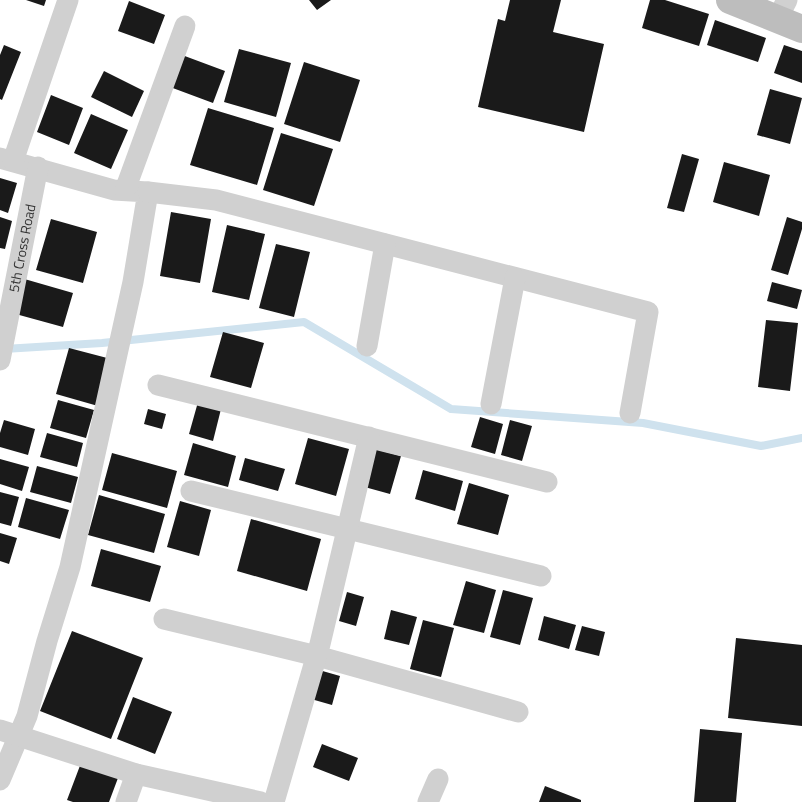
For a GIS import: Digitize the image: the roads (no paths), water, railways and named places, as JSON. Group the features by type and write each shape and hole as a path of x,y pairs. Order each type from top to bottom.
{"street":[{"path":"68,0 7,160 38,167 114,190 216,200 648,312 630,412"},
{"path":"730,0 782,9 802,29"},
{"path":"125,190 185,26"},
{"name":"5th Cross Road","path":"1,350 38,167"},
{"path":"0,780 9,733 28,716 47,641 70,567 133,282 148,192"},
{"path":"367,346 385,244"},
{"path":"491,404 515,278"},
{"path":"158,384 547,482"},
{"path":"274,802 318,656 369,436"},
{"path":"191,491 541,576"},
{"path":"164,619 318,656 518,712"},
{"path":"9,733 136,774 261,802"},
{"path":"126,802 136,774"},
{"path":"428,802 438,779"}],"waterway":[{"path":"4,349 102,343 304,322 451,409 643,423 761,446 802,438"}]}
